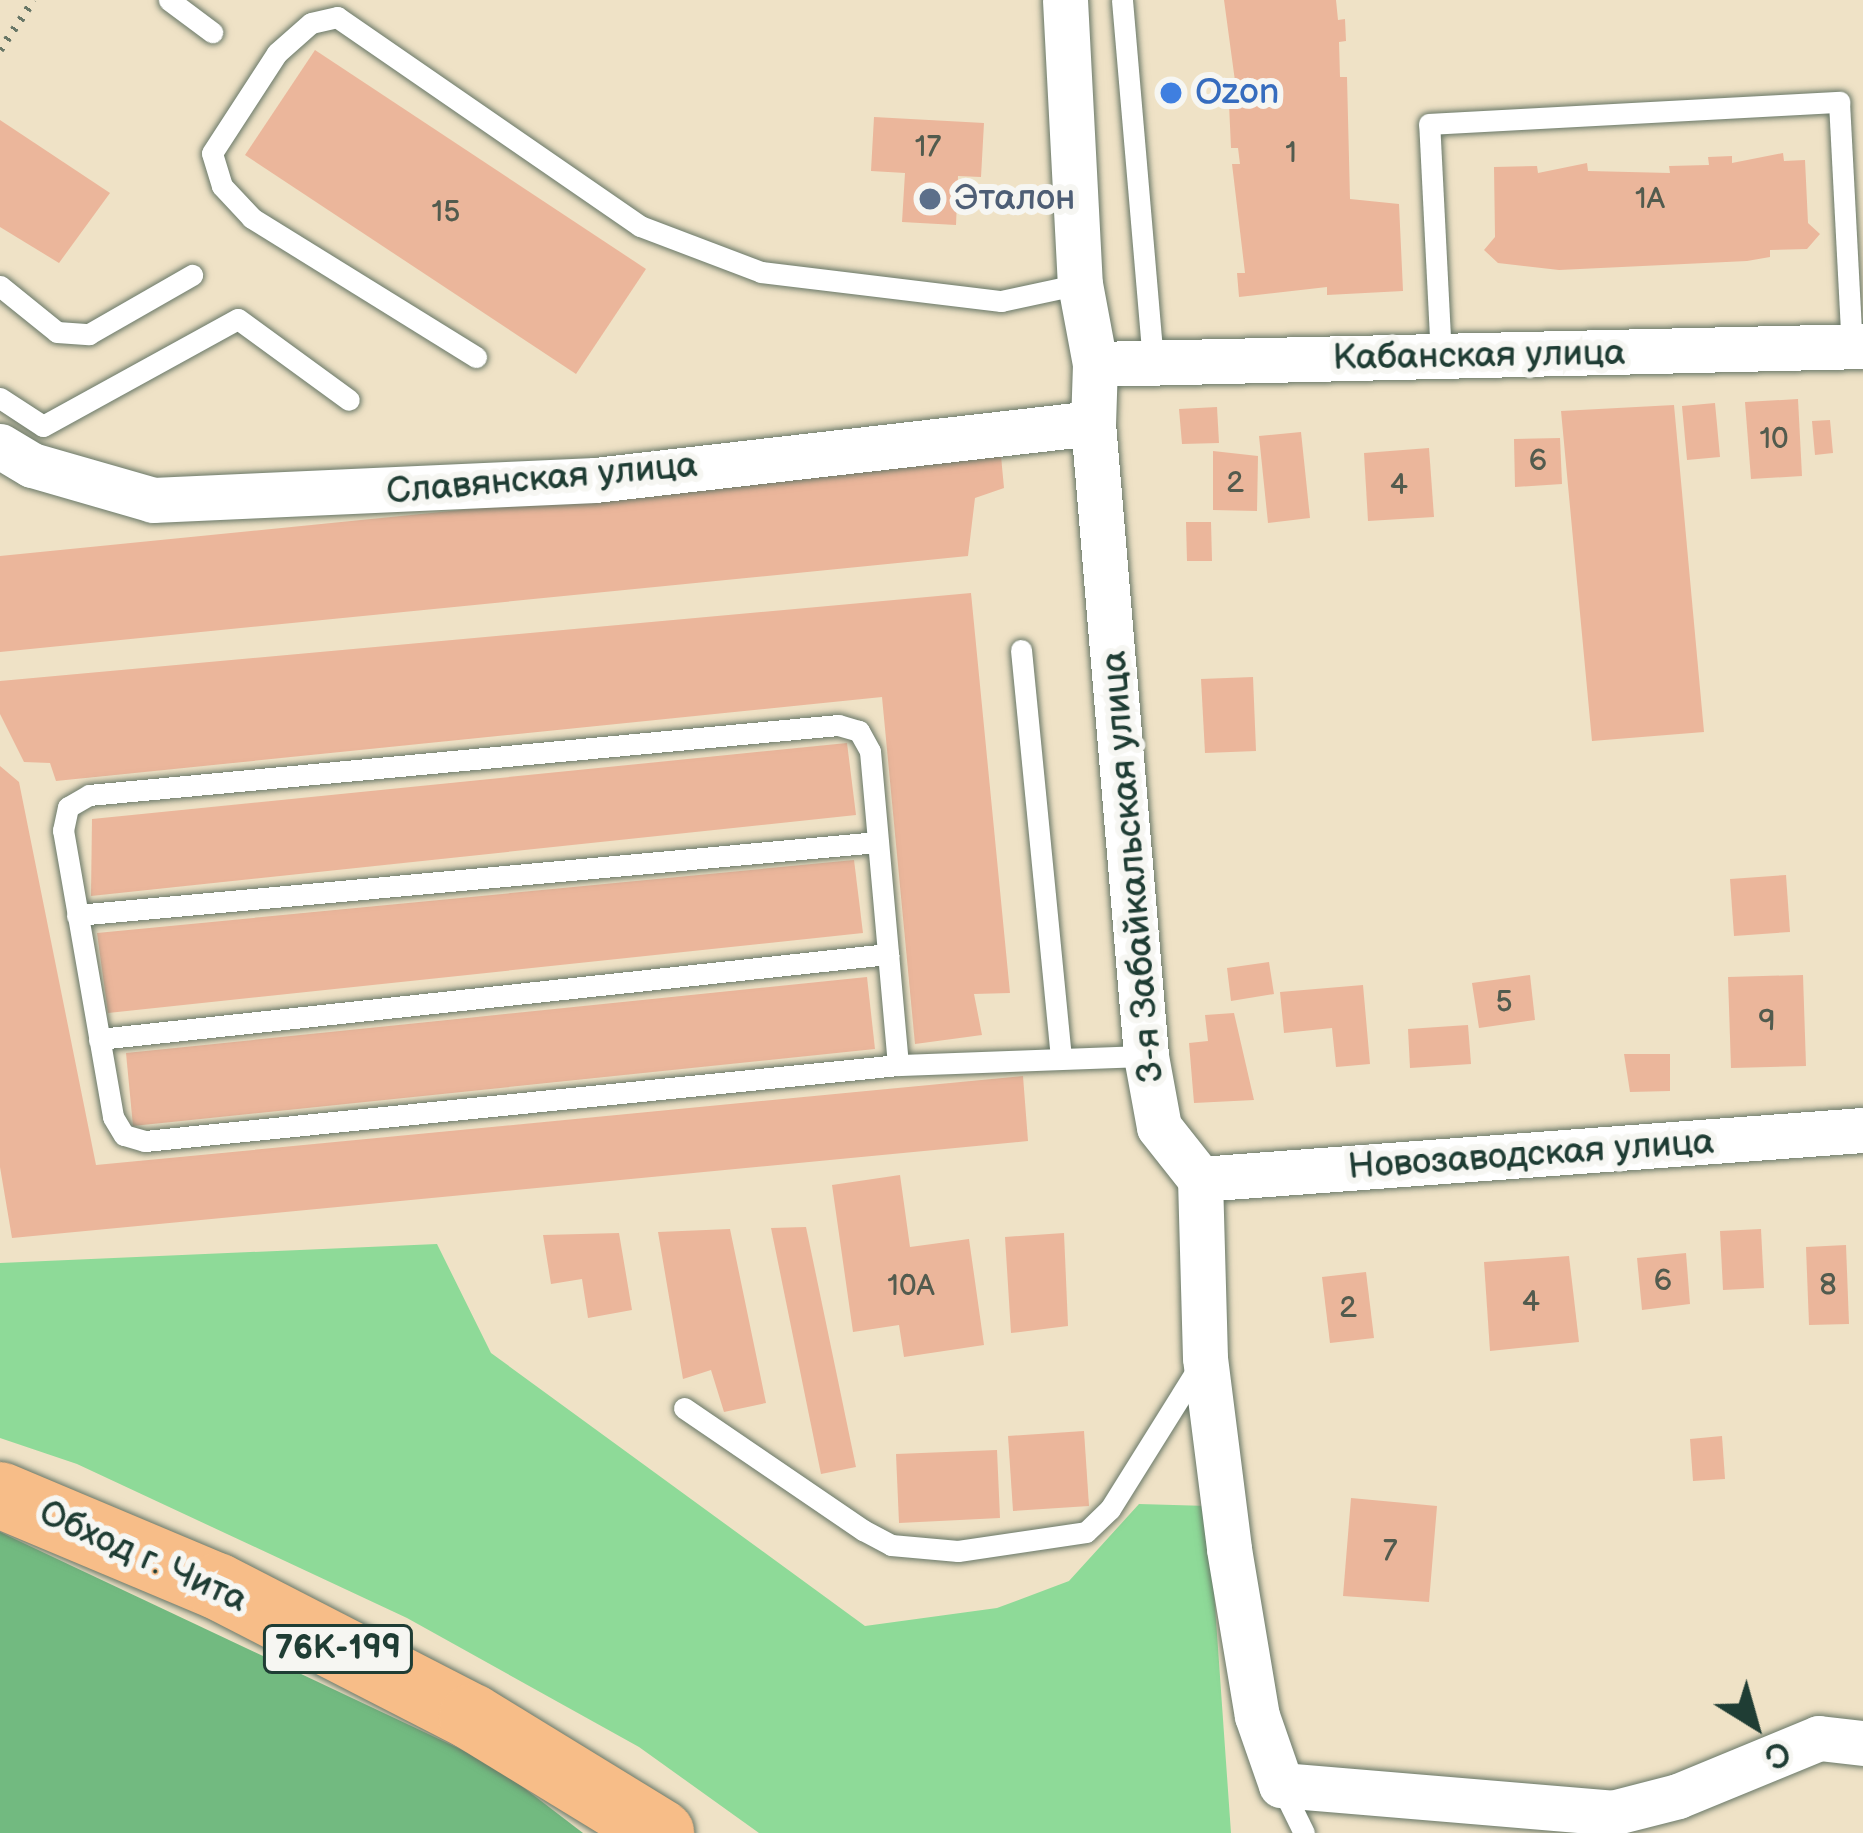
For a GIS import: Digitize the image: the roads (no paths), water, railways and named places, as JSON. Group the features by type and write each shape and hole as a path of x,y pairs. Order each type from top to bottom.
{"highway":[{"name":"Обход г. Чита","path":"0,1495 259,1608 472,1717 661,1833"}],"street":[{"name":"3-я Забайкальская улица","path":"1065,0 1080,284 1095,364 1093,422 1147,1056 1159,1127 1200,1179"},
{"name":"Кабанская улица","path":"1095,364 1857,346"},
{"name":"Славянская улица","path":"0,446 32,465 153,500 595,480 1093,422"},
{"name":"Новозаводская улица","path":"1200,1179 1863,1130"},
{"path":"1200,1179 1204,1358 1257,1716 1281,1785 1612,1813 1678,1796 1819,1738 1863,1743"}],"lane":[{"path":"169,0 212,32"},
{"path":"1122,0 1153,363"},
{"path":"476,357 252,218 221,186 212,153 278,53 311,23 338,17 640,226 761,272 1001,301 1080,284"},
{"path":"1441,357 1429,124 1839,102 1857,346"},
{"path":"0,286 57,332 89,334 192,275"},
{"path":"0,398 43,426 238,319 349,400"},
{"path":"1021,650 1061,1058"},
{"path":"898,1065 870,751 859,731 814,727 89,795 68,806 62,830 113,1117 124,1135 145,1141 898,1065 1147,1056"},
{"path":"77,915 878,842"},
{"path":"99,1039 888,954"},
{"path":"685,1408 863,1530 891,1544 958,1551 1086,1532 1110,1509 1204,1358"},
{"path":"1281,1785 1304,1833"}],"place":[{"name":"Ozon","path":"1171,93"},
{"name":"Эталон","path":"930,199"}]}
